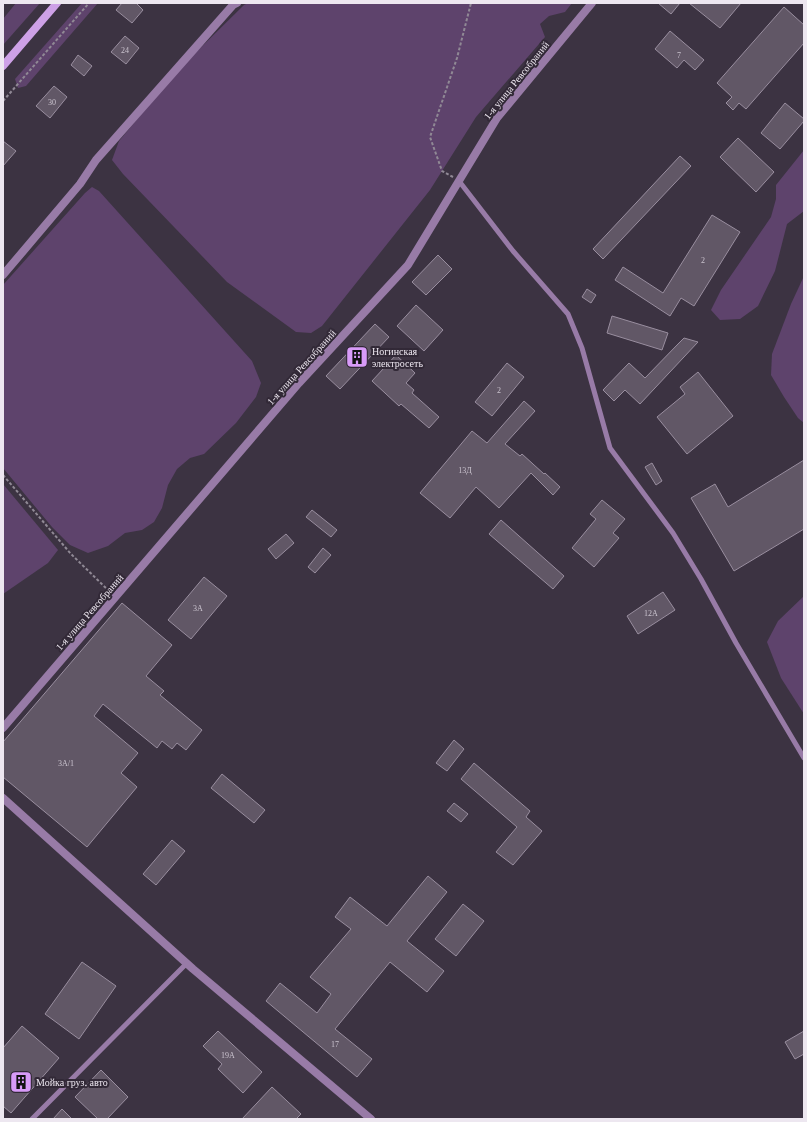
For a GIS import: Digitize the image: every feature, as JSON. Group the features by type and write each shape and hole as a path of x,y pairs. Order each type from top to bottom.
{"main road":[{"path":"3,66 57,3"}],"street":[{"path":"3,275 80,184 96,160 237,3"},
{"name":"1-я улица Ревсобраний","path":"3,728 299,383 408,265 496,118 592,3"},
{"path":"3,798 187,963 371,1119"}],"lane":[{"path":"459,181 513,251 568,314 582,348 610,448 673,533 701,578 736,643 804,758"},
{"path":"32,1119 187,963"}],"path":[{"path":"3,101 89,3"},
{"path":"459,181 442,171 430,137 457,58 471,3"},
{"path":"3,475 71,554 116,596"}],"shaded area":[{"path":"16,3 40,3 3,45 3,19"},
{"path":"82,3 98,3 26,86 18,88 15,79"},
{"path":"248,3 572,3 565,12 549,16 540,24 545,37 476,117 430,190 322,326 311,333 296,332 227,282 123,174 112,160 119,141 180,68 244,5"},
{"path":"804,150 804,211 787,224 775,271 758,306 740,319 720,320 711,310 721,290 771,217 776,199 776,185"},
{"path":"92,187 99,191 252,361 261,383 256,397 236,423 204,454 190,458 177,469 168,485 162,508 154,522 142,530 125,533 108,546 88,553 70,545 52,527 3,468 3,285"},
{"path":"804,276 804,423 798,418 771,375 772,354 791,304"},
{"path":"3,484 58,550 48,563 3,594"},
{"path":"804,596 804,714 781,678 767,642 778,621"}],"building":[{"path":"122,3 136,3 143,10 132,23 116,10"},
{"path":"658,3 680,3 671,14"},
{"path":"689,3 741,3 720,28"},
{"path":"784,7 804,25 804,43 746,109 739,103 733,110 726,103 732,97 717,83"},
{"path":"670,31 704,60 695,70 684,60 677,68 655,49"},
{"path":"125,36 139,48 126,64 111,52"},
{"path":"78,55 92,66 84,76 71,65"},
{"path":"54,86 67,97 50,118 36,106"},
{"path":"785,103 804,119 804,121 780,149 761,133"},
{"path":"738,138 774,172 756,192 720,157"},
{"path":"3,141 16,151 3,166"},
{"path":"680,156 691,166 603,259 593,249"},
{"path":"712,215 740,232 694,306 681,298 670,316 615,280 623,267 663,293"},
{"path":"438,255 452,269 426,295 412,282"},
{"path":"587,289 596,295 591,303 582,297"},
{"path":"416,305 443,330 424,351 397,326"},
{"path":"612,316 668,333 662,350 607,333"},
{"name":"Ногинская электросеть","path":"375,324 389,337 340,389 326,376"},
{"path":"684,338 698,342 640,404 625,390 614,401 603,390 629,363 645,378"},
{"path":"396,355 415,373 406,383 414,390 412,393 439,417 429,428 401,404 399,406 372,381"},
{"path":"507,363 524,377 492,416 475,402"},
{"path":"698,372 733,416 687,454 657,417 685,394 680,387"},
{"path":"524,401 535,411 505,444 520,456 522,454 560,487 553,495 531,473 499,508 476,487 450,518 420,493 472,431 487,443"},
{"path":"804,460 804,529 734,571 691,498 715,484 728,507"},
{"path":"652,463 662,481 656,485 645,467"},
{"path":"602,500 625,519 613,533 619,538 594,567 572,548 596,519 590,514"},
{"path":"312,510 337,530 331,537 306,517"},
{"path":"501,520 564,576 553,589 489,534"},
{"path":"286,534 294,543 276,559 268,549"},
{"path":"323,548 331,555 315,573 308,567"},
{"path":"204,577 227,596 191,639 168,620"},
{"path":"663,592 675,610 638,634 627,616"},
{"path":"122,603 172,645 146,676 164,691 160,695 202,730 186,750 177,743 172,749 162,741 157,748 103,704 94,716 138,753 121,773 137,787 87,847 3,777 3,742"},
{"path":"454,740 464,749 447,771 436,763"},
{"path":"474,763 530,811 526,817 542,831 513,865 496,852 517,827 461,779"},
{"path":"222,774 265,810 254,823 211,788"},
{"path":"454,803 468,814 461,822 447,811"},
{"path":"172,840 185,851 156,885 143,874"},
{"path":"428,876 447,892 407,941 444,971 427,992 390,962 335,1029 372,1059 357,1077 266,1001 280,983 317,1013 331,994 310,977 351,929 335,917 350,897 387,926"},
{"path":"463,904 484,921 456,956 435,939"},
{"path":"82,962 116,986 79,1039 45,1014"},
{"name":"Мойка груз. авто","path":"22,1026 59,1058 11,1113 3,1106 3,1048"},
{"path":"218,1031 262,1072 243,1093 218,1069 222,1064 203,1046"},
{"path":"804,1031 804,1054 795,1059 785,1042"},
{"path":"101,1070 128,1097 107,1119 98,1119 75,1097"},
{"path":"272,1087 301,1114 296,1119 242,1119"},
{"path":"62,1109 72,1119 53,1119"}],"place":[{"name":"Ногинская электросеть","path":"357,357"},
{"name":"Мойка груз. авто","path":"21,1082"}]}
